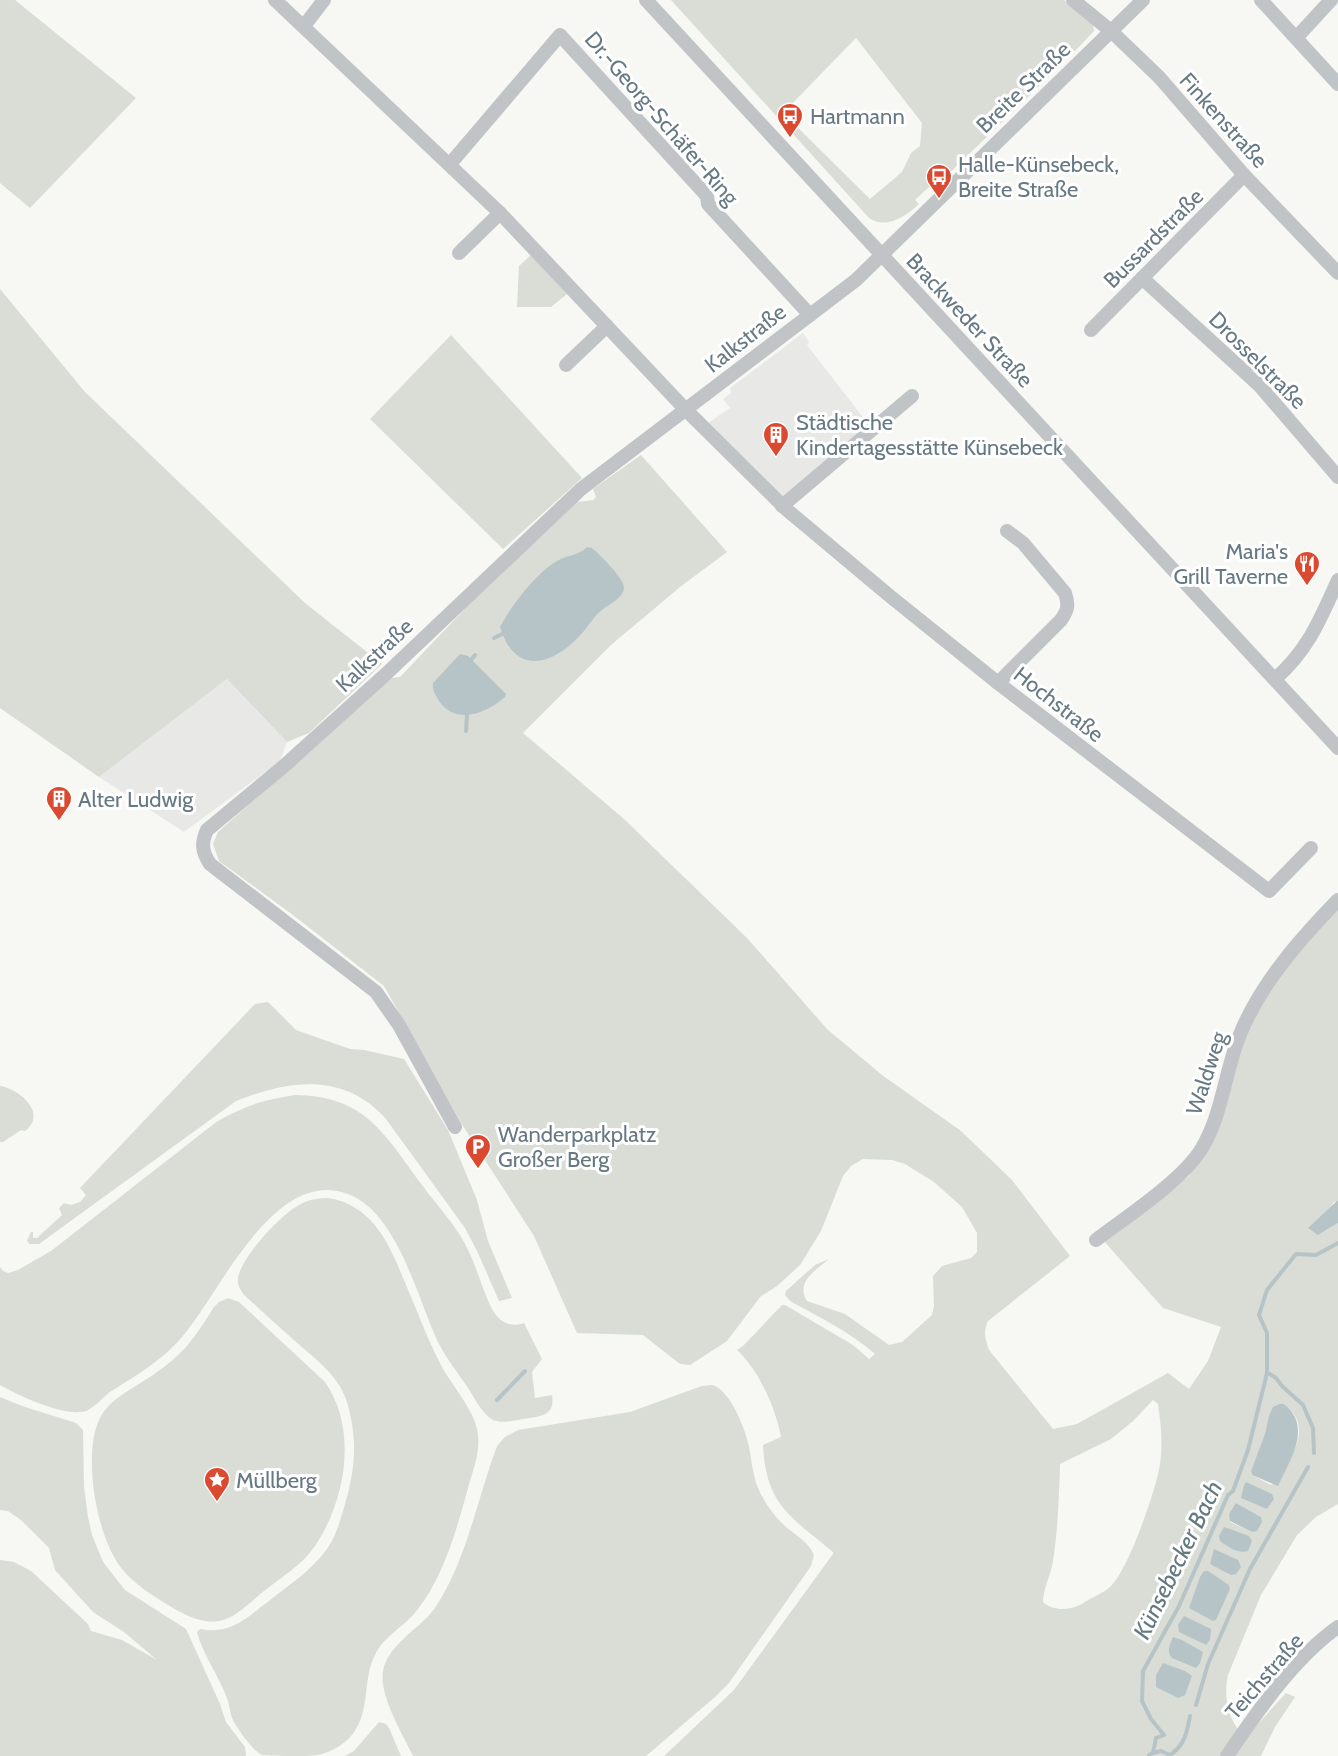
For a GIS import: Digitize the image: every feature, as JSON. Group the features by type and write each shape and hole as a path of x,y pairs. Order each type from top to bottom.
{"street":[{"path":"275,0 500,213 686,410"},
{"path":"304,26 324,0"},
{"name":"Brackweder Straße","path":"646,0 1338,748"},
{"name":"Finkenstraße","path":"1073,0 1111,31 1159,77 1244,175 1338,273"},
{"name":"Breite Straße","path":"882,255 1143,0"},
{"path":"1261,0 1338,84"},
{"path":"1297,38 1331,0"},
{"name":"Dr.-Georg-Schäfer-Ring","path":"450,164 560,35 707,196 708,204 810,315"},
{"name":"Bussardstraße","path":"1091,330 1244,175"},
{"path":"459,253 500,213"},
{"name":"Kalkstraße","path":"455,1127 399,1025 376,992 210,864 202,848 203,838 207,830 285,766 377,682 581,489 856,280 882,255"},
{"name":"Drosselstraße","path":"1142,278 1259,385 1338,477"},
{"path":"566,365 608,326"},
{"path":"782,506 912,396"},
{"name":"Hochstraße","path":"686,410 782,506 891,597 998,683 1269,891 1311,848"},
{"path":"998,683 1061,620 1067,610 1068,602 1065,593 1023,543 1007,531"},
{"path":"1275,680 1300,655 1334,601 1338,580"},
{"name":"Waldweg","path":"1096,1240 1186,1169 1202,1149 1222,1097 1241,1033 1252,1011 1284,961 1304,935 1338,900"},
{"name":"Teichstraße","path":"1227,1756 1269,1698 1292,1671 1338,1627"}],"shaded area":[{"path":"0,0 15,0 136,98 30,208 0,183"},
{"path":"671,0 1064,0 1093,24 1094,31 1075,51 1070,48 1058,61 1061,65 932,190 929,187 915,200 919,204 914,209 902,217 882,223 869,218 784,124 789,119 870,199 902,172 911,153 920,146 922,123 856,38 778,118"},
{"path":"531,255 567,294 551,307 517,307 519,266"},
{"path":"0,289 85,392 305,603 382,664 309,733 287,742 227,679 99,777 0,708"},
{"path":"803,333 809,342 807,345 869,425 783,500 708,423 730,408 723,399 731,393 730,388"},
{"path":"451,335 582,478 503,549 370,419"},
{"path":"641,455 727,552 680,587 611,645 523,733 624,819 747,938 827,1029 882,1075 961,1131 1012,1180 1070,1256 988,1321 985,1332 989,1350 1053,1429 1077,1424 1168,1373 1189,1389 1208,1361 1221,1327 1163,1308 1103,1240 1189,1176 1210,1142 1241,1039 1293,956 1338,907 1338,1200 1333,1203 1318,1235 1338,1223 1338,1504 1316,1517 1297,1535 1261,1595 1228,1675 1226,1692 1228,1709 1235,1724 1246,1737 1286,1693 1295,1697 1275,1727 1261,1756 664,1756 734,1690 833,1554 783,1508 775,1496 765,1465 763,1445 781,1437 779,1426 759,1378 737,1350 782,1305 785,1305 853,1345 869,1359 875,1354 845,1332 790,1301 785,1295 786,1291 815,1265 829,1259 805,1282 804,1294 807,1301 845,1314 889,1345 902,1342 932,1315 933,1276 942,1266 971,1258 977,1252 977,1233 962,1207 934,1182 905,1164 892,1160 863,1159 851,1166 843,1176 821,1231 800,1265 777,1286 761,1296 727,1341 690,1365 680,1364 643,1335 577,1333 534,1236 461,1123 384,986 219,861 213,844 218,832 391,678 400,677 478,595 577,502 593,500 596,497 593,489","holes":["1153,1400 1158,1404 1161,1434 1158,1476 1125,1565 1110,1587 1082,1604 1067,1609 1047,1605 1043,1602 1055,1549 1060,1464 1111,1439","1279,1404 1284,1404 1294,1414 1299,1434 1285,1466 1271,1485 1252,1475 1251,1471","1236,1503 1261,1517 1252,1532 1230,1522"]},
{"path":"587,547 596,551 620,578 624,587 622,594 599,612 584,631 561,652 538,661 526,660 516,654 507,643 500,627 511,610 525,591 549,566"},
{"path":"460,654 468,656 506,694 505,697 489,708 472,714 463,715 446,709 436,695 433,683"},
{"path":"227,679 287,742 280,761 184,832 99,777"},
{"path":"268,1002 296,1030 350,1049 404,1059 448,1130 477,1200 488,1241 512,1298 499,1301 465,1228 386,1119 370,1104 352,1093 315,1084 276,1088 236,1101 39,1244 30,1244 27,1241 31,1232 33,1232 33,1238 37,1238 62,1215 59,1208 64,1203 71,1205 80,1202 86,1195 80,1188 255,1004"},
{"path":"0,1086 23,1097 29,1103 34,1117 25,1131 21,1130 3,1142 0,1142"},
{"path":"295,1095 339,1102 356,1110 384,1134 459,1234 496,1315 509,1324 524,1323 542,1359 532,1372 535,1398 552,1395 551,1407 546,1414 504,1422 493,1420 485,1414 441,1348 404,1259 380,1219 365,1204 348,1194 321,1190 296,1198 273,1215 252,1238 182,1337 139,1374 110,1392 89,1409 81,1412 61,1410 28,1399 0,1385 0,1267 8,1273 18,1270 51,1251 215,1123 254,1104"},
{"path":"328,1198 360,1211 382,1235 398,1265 438,1359 473,1417 478,1435 478,1448 459,1519 442,1567 418,1609 389,1636 375,1655 369,1673 363,1711 352,1735 342,1745 321,1754 262,1755 251,1745 233,1721 224,1690 197,1632 200,1629 221,1630 238,1624 292,1583 321,1557 332,1540 343,1511 353,1469 354,1442 346,1399 337,1382 317,1360 244,1295 238,1285 238,1278 255,1247 287,1214 308,1201"},
{"path":"1338,1200 1338,1223 1318,1235 1308,1228"},
{"path":"228,1298 239,1302 325,1382 342,1421 345,1442 344,1464 334,1508 326,1528 310,1553 237,1613 212,1622 192,1618 174,1608 132,1580 122,1569 113,1555 100,1520 95,1499 92,1459 97,1425 107,1408 122,1394 149,1378 175,1358 193,1338 214,1307"},
{"path":"713,1385 725,1394 740,1419 748,1443 756,1483 763,1498 777,1518 805,1542 814,1555 811,1566 729,1683 646,1756 413,1756 384,1692 383,1671 391,1653 429,1616 446,1589 463,1550 497,1446 505,1437 518,1430 630,1412 702,1386"},
{"path":"0,1397 76,1423 83,1430 84,1487 88,1517 92,1535 103,1562 125,1590 186,1629 226,1722 245,1747 246,1756 0,1756 0,1560 14,1562 31,1571 88,1624 91,1631 122,1640 157,1660 124,1632 93,1612 55,1570 49,1548 21,1520 8,1511 0,1510"},
{"path":"1284,1404 1293,1413 1298,1433 1293,1455 1278,1486 1252,1475 1251,1471 1269,1416 1273,1407"},
{"path":"1246,1482 1272,1494 1274,1499 1267,1509 1241,1498"},
{"path":"1236,1503 1261,1517 1262,1522 1257,1531 1252,1532 1230,1521 1229,1514"},
{"path":"1224,1527 1249,1536 1252,1541 1248,1551 1237,1551 1220,1541 1219,1536"},
{"path":"1214,1549 1238,1560 1241,1567 1236,1574 1231,1575 1210,1564"},
{"path":"1204,1571 1208,1571 1229,1585 1230,1589 1216,1620 1213,1621 1189,1608"},
{"path":"1184,1616 1211,1629 1210,1640 1206,1645 1179,1632 1178,1625"},
{"path":"1173,1637 1203,1652 1196,1668 1172,1658 1169,1650"},
{"path":"1163,1663 1192,1676 1185,1695 1178,1698 1156,1687 1156,1675"},
{"path":"379,1722 386,1724 389,1728 401,1756 345,1756 354,1751"}],"waterway":[{"path":"494,638 502,634"},
{"path":"471,660 475,655"},
{"path":"466,731 467,715"},
{"name":"Künsebecker Bach","path":"1149,1755 1153,1753 1156,1738 1164,1735 1151,1719 1142,1701 1143,1671 1179,1606 1228,1495 1233,1491 1248,1450 1267,1373 1267,1333 1259,1315 1267,1290 1296,1254 1316,1255 1338,1243"},
{"path":"497,1400 525,1371"},
{"name":"Künsebecker Bach","path":"1268,1373 1303,1405 1313,1428 1314,1453"},
{"name":"Künsebecker Bach","path":"1196,1705 1208,1664 1250,1569 1308,1467"},
{"name":"Künsebecker Bach","path":"1153,1753 1161,1751 1170,1755 1175,1751 1184,1738 1190,1716"}],"place":[{"name":"Hartmann","path":"790,139"},
{"name":"Halle-Künsebeck, Breite Straße","path":"939,200"},
{"name":"Städtische Kindertagesstätte Künsebeck","path":"776,458"},
{"name":"Maria's Grill Taverne","path":"1307,587"},
{"name":"Alter Ludwig","path":"59,822"},
{"name":"Wanderparkplatz Großer Berg","path":"478,1170"},
{"name":"Müllberg","path":"217,1503"}]}
